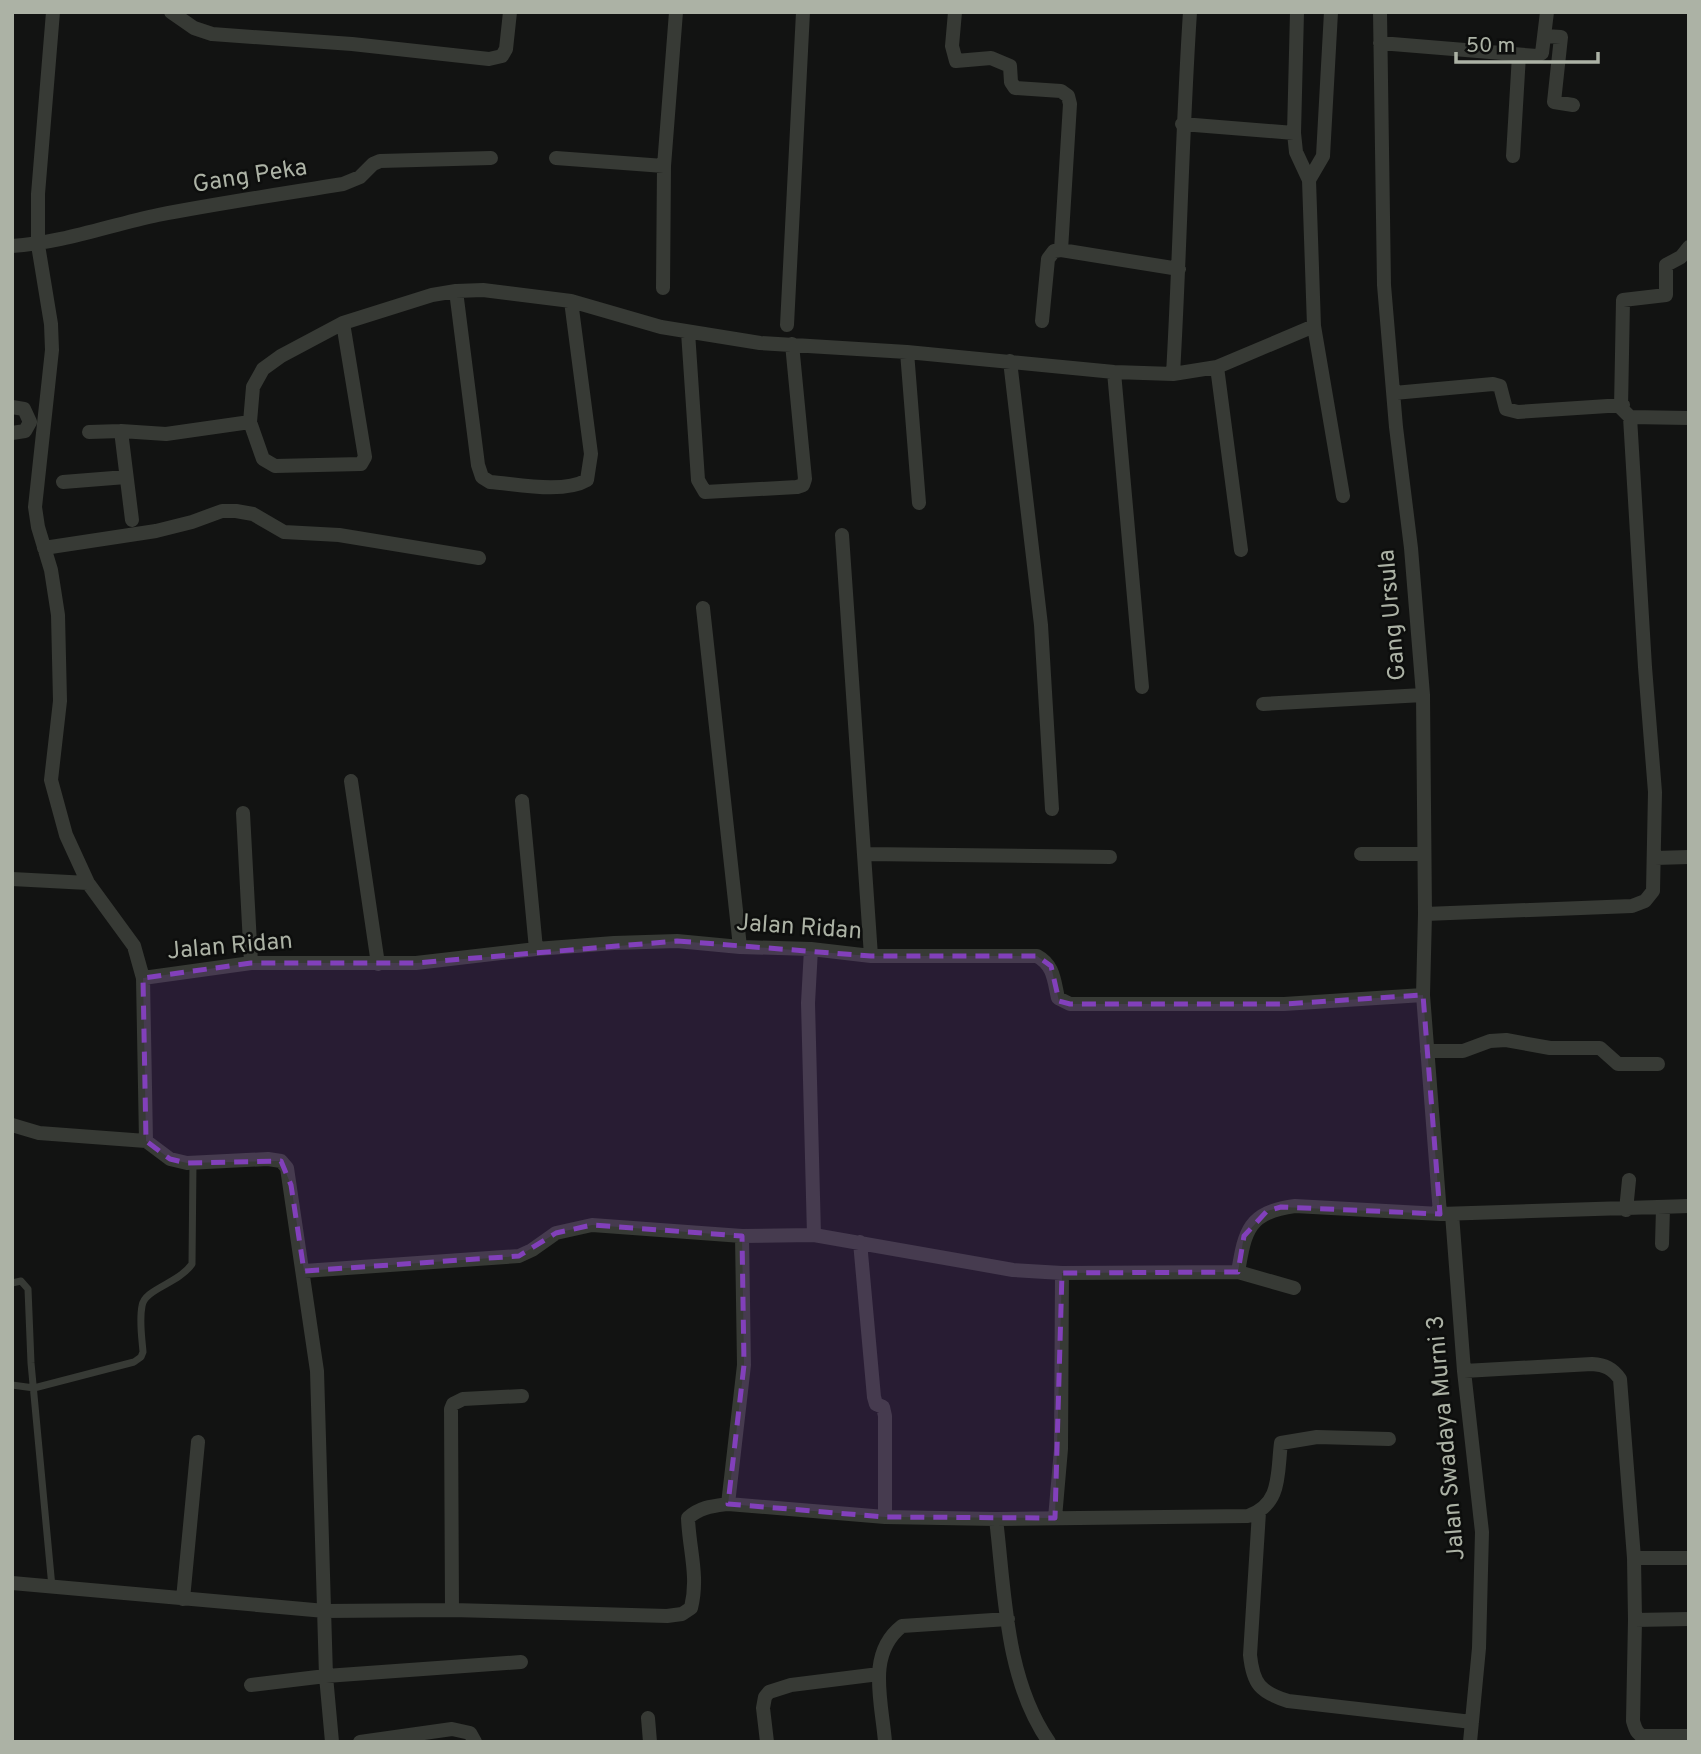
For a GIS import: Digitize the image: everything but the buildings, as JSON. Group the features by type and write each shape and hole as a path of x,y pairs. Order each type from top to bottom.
{"street":[{"path":"53,12 38,194 38,245 51,324 52,350 34,507 51,570 58,615 60,701 51,780 66,835 88,883 134,946 143,978 146,1142"},
{"path":"171,12 194,28 212,34 352,44 489,59 502,56 506,49 510,12"},
{"path":"663,288 664,166 676,12"},
{"path":"787,325 803,12"},
{"path":"955,12 952,46 956,61 991,58 1010,66 1011,82 1015,88 1061,91 1068,96 1070,104 1062,250"},
{"path":"1172,374 1179,269 1182,124 1190,12"},
{"path":"1297,12 1293,134 1296,152 1309,180 1314,326 1343,496"},
{"path":"1309,180 1323,156 1331,12"},
{"name":"Gang Ursula","path":"1380,12 1384,285 1423,695 1423,995 1446,1214"},
{"path":"1380,43 1537,56 1542,53 1547,12"},
{"path":"1545,36 1561,37 1554,102 1573,105"},
{"path":"1513,156 1519,55"},
{"path":"1182,124 1293,134"},
{"name":"Gang Peka","path":"12,246 38,245 182,211 343,184 359,177 377,162 491,158"},
{"path":"556,158 664,166"},
{"path":"1425,914 1632,906 1645,901 1653,891 1655,792 1626,411 1623,300 1666,295 1666,265 1681,257 1689,247"},
{"path":"1042,321 1048,259 1054,251 1062,250 1179,269"},
{"path":"343,323 365,457 361,464 275,466 264,459 250,422 253,387 263,369 281,356 343,323 432,295 456,291 483,290 571,301 688,332 760,343 907,352 1114,372 1172,374 1217,367 1314,326"},
{"path":"456,291 478,465 482,477 490,482 565,487 577,486 587,480 591,454 571,301"},
{"path":"688,332 698,480 705,492 797,487 804,482 792,344"},
{"path":"907,352 919,503"},
{"path":"1010,361 1041,625 1052,809"},
{"path":"1217,367 1241,550"},
{"path":"1114,372 1142,687"},
{"path":"1394,393 1493,384 1500,386 1506,410 1626,411 1689,418"},
{"path":"12,407 28,413 30,422 25,431 12,433"},
{"path":"30,422 45,423"},
{"path":"89,432 166,434 250,422"},
{"path":"121,431 132,520"},
{"path":"63,482 126,477"},
{"path":"44,548 156,531 222,511 236,511 253,514 284,532 339,535 479,558"},
{"path":"842,535 871,956"},
{"path":"703,608 740,947"},
{"path":"1263,704 1423,695"},
{"path":"351,781 378,964"},
{"path":"522,801 536,950"},
{"path":"243,813 251,963"},
{"path":"865,854 1110,857"},
{"path":"1361,854 1424,854"},
{"path":"1655,858 1689,857"},
{"path":"12,879 88,883"},
{"name":"Jalan Ridan","path":"143,978 251,963 416,963 614,943 677,940 871,956 1037,957 1051,966 1058,998 1070,1004 1284,1004 1423,995"},
{"path":"811,949 808,1003 814,1235"},
{"path":"1427,1051 1463,1051 1490,1041 1506,1040 1542,1047 1600,1048 1618,1064 1658,1063"},
{"path":"12,1125 39,1133 146,1142 170,1159 193,1163 268,1159 281,1161 287,1168 317,1371 326,1676 332,1742"},
{"path":"1626,1210 1629,1180"},
{"path":"1238,1272 1244,1236 1254,1223 1274,1209 1295,1206 1446,1214 1689,1206"},
{"path":"1662,1244 1663,1208"},
{"name":"Jalan Swadaya Murni 3","path":"1446,1214 1482,1532 1479,1648 1470,1742"},
{"path":"303,1271 519,1256 556,1233 592,1225 742,1236 814,1235 987,1267 1062,1273 1238,1272 1294,1288"},
{"path":"728,1504 744,1365 742,1236"},
{"path":"860,1242 874,1397 876,1404 883,1407 885,1416 885,1517"},
{"path":"1055,1518 1060,1449 1062,1273"},
{"path":"1464,1371 1592,1364 1609,1367 1620,1379 1634,1558 1633,1721 1639,1735 1643,1737 1689,1736"},
{"path":"452,1610 451,1409 453,1404 463,1399 522,1396"},
{"path":"12,1584 325,1611 452,1610 667,1616 682,1614 691,1608 695,1591 688,1518 696,1511 709,1506 728,1504 885,1517 1228,1518 1259,1512 1270,1504 1274,1495 1281,1443 1317,1437 1389,1439"},
{"path":"183,1599 198,1442"},
{"path":"1259,1512 1250,1655 1252,1672 1263,1690 1287,1701 1472,1722"},
{"path":"996,1519 1008,1619 1020,1679 1029,1707 1049,1742"},
{"path":"1634,1558 1689,1558"},
{"path":"886,1742 879,1674 880,1658 891,1635 902,1626 1008,1619"},
{"path":"1635,1620 1689,1619"},
{"path":"251,1685 326,1676 521,1662"},
{"path":"767,1742 763,1708 769,1692 790,1685 879,1674"},
{"path":"648,1718 650,1742"},
{"path":"360,1742 452,1729 470,1733 475,1742"}],"lane":[{"path":"12,1385 34,1388 134,1362 141,1357 141,1308 144,1299 150,1292 174,1282 186,1273 192,1264 193,1163"},
{"path":"12,1283 21,1281 28,1289 52,1588"}],"highlighted area":[{"path":"677,941 871,956 1037,956 1051,966 1059,1001 1070,1004 1284,1004 1423,995 1440,1214 1281,1207 1267,1211 1244,1236 1238,1272 1062,1273 1055,1518 885,1517 728,1504 744,1365 742,1236 592,1225 556,1233 519,1256 304,1271 291,1185 281,1161 187,1163 170,1159 146,1141 143,978 251,963 416,963"}]}
